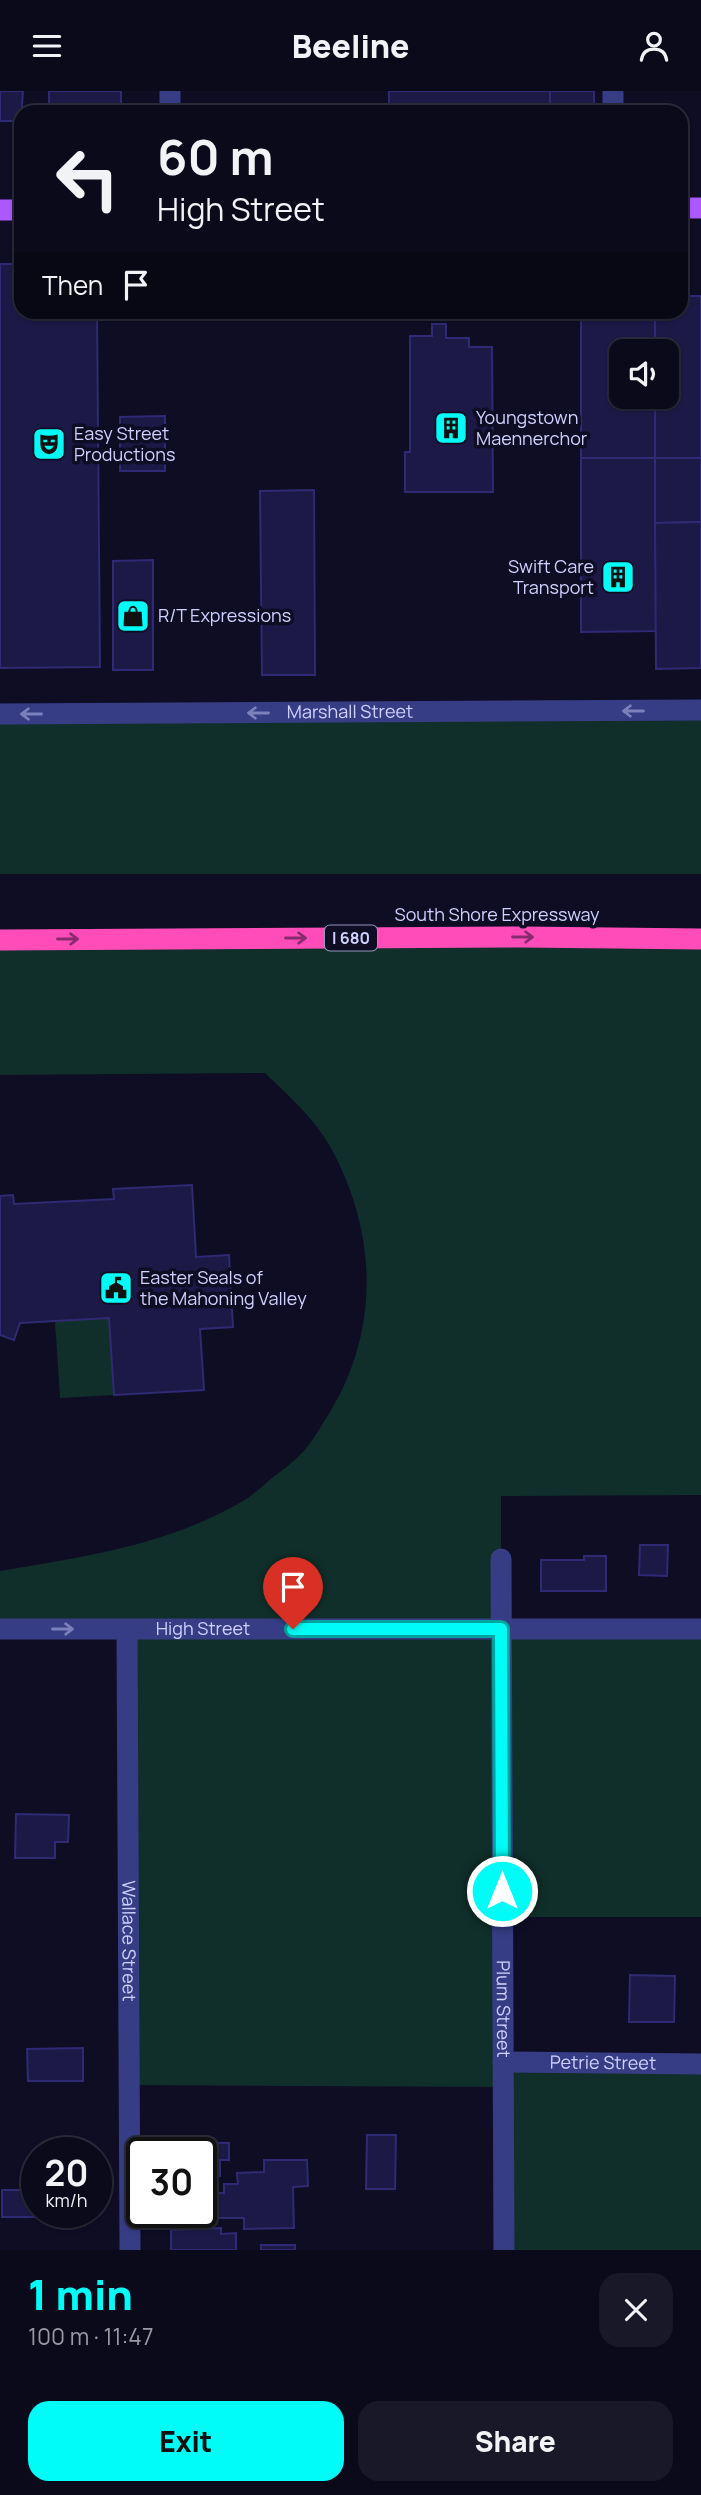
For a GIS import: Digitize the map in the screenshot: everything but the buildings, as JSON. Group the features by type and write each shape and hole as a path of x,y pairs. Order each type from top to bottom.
{"highway":[{"name":"South Shore Expressway","path":"0,940 509,937 701,939"}],"street":[{"name":"Marshall Street","path":"0,715 701,710"},
{"name":"Plum Street","path":"501,1559 504,2250"},
{"name":"High Street","path":"0,1629 701,1629"},
{"name":"Wallace Street","path":"127,1629 130,2250"},
{"name":"Petrie Street","path":"503,2062 701,2064"}],"green space":[{"path":"701,710 701,874 0,874 0,714"},
{"path":"701,939 701,1495 501,1496 501,1629 701,1629 701,1917 503,1917 504,2062 701,2064 701,2250 504,2250 503,2087 129,2085 127,1630 0,1629 0,1571 125,1547 185,1529 243,1501 297,1458 325,1420 343,1388 356,1354 364,1320 367,1286 365,1251 347,1182 325,1137 265,1073 0,1075 0,940"},
{"path":"109,1318 114,1395 60,1398 55,1321"}],"place":[{"name":"Youngstown Maennerchor","path":"451,428"},
{"name":"Easy Street Productions","path":"49,444"},
{"name":"Swift Care Transport","path":"618,577"},
{"name":"R/T Expressions","path":"133,616"},
{"name":"Easter Seals of the Mahoning Valley","path":"116,1288"}],"route":[{"path":"293,1629 501,1629 502,1891"}]}
